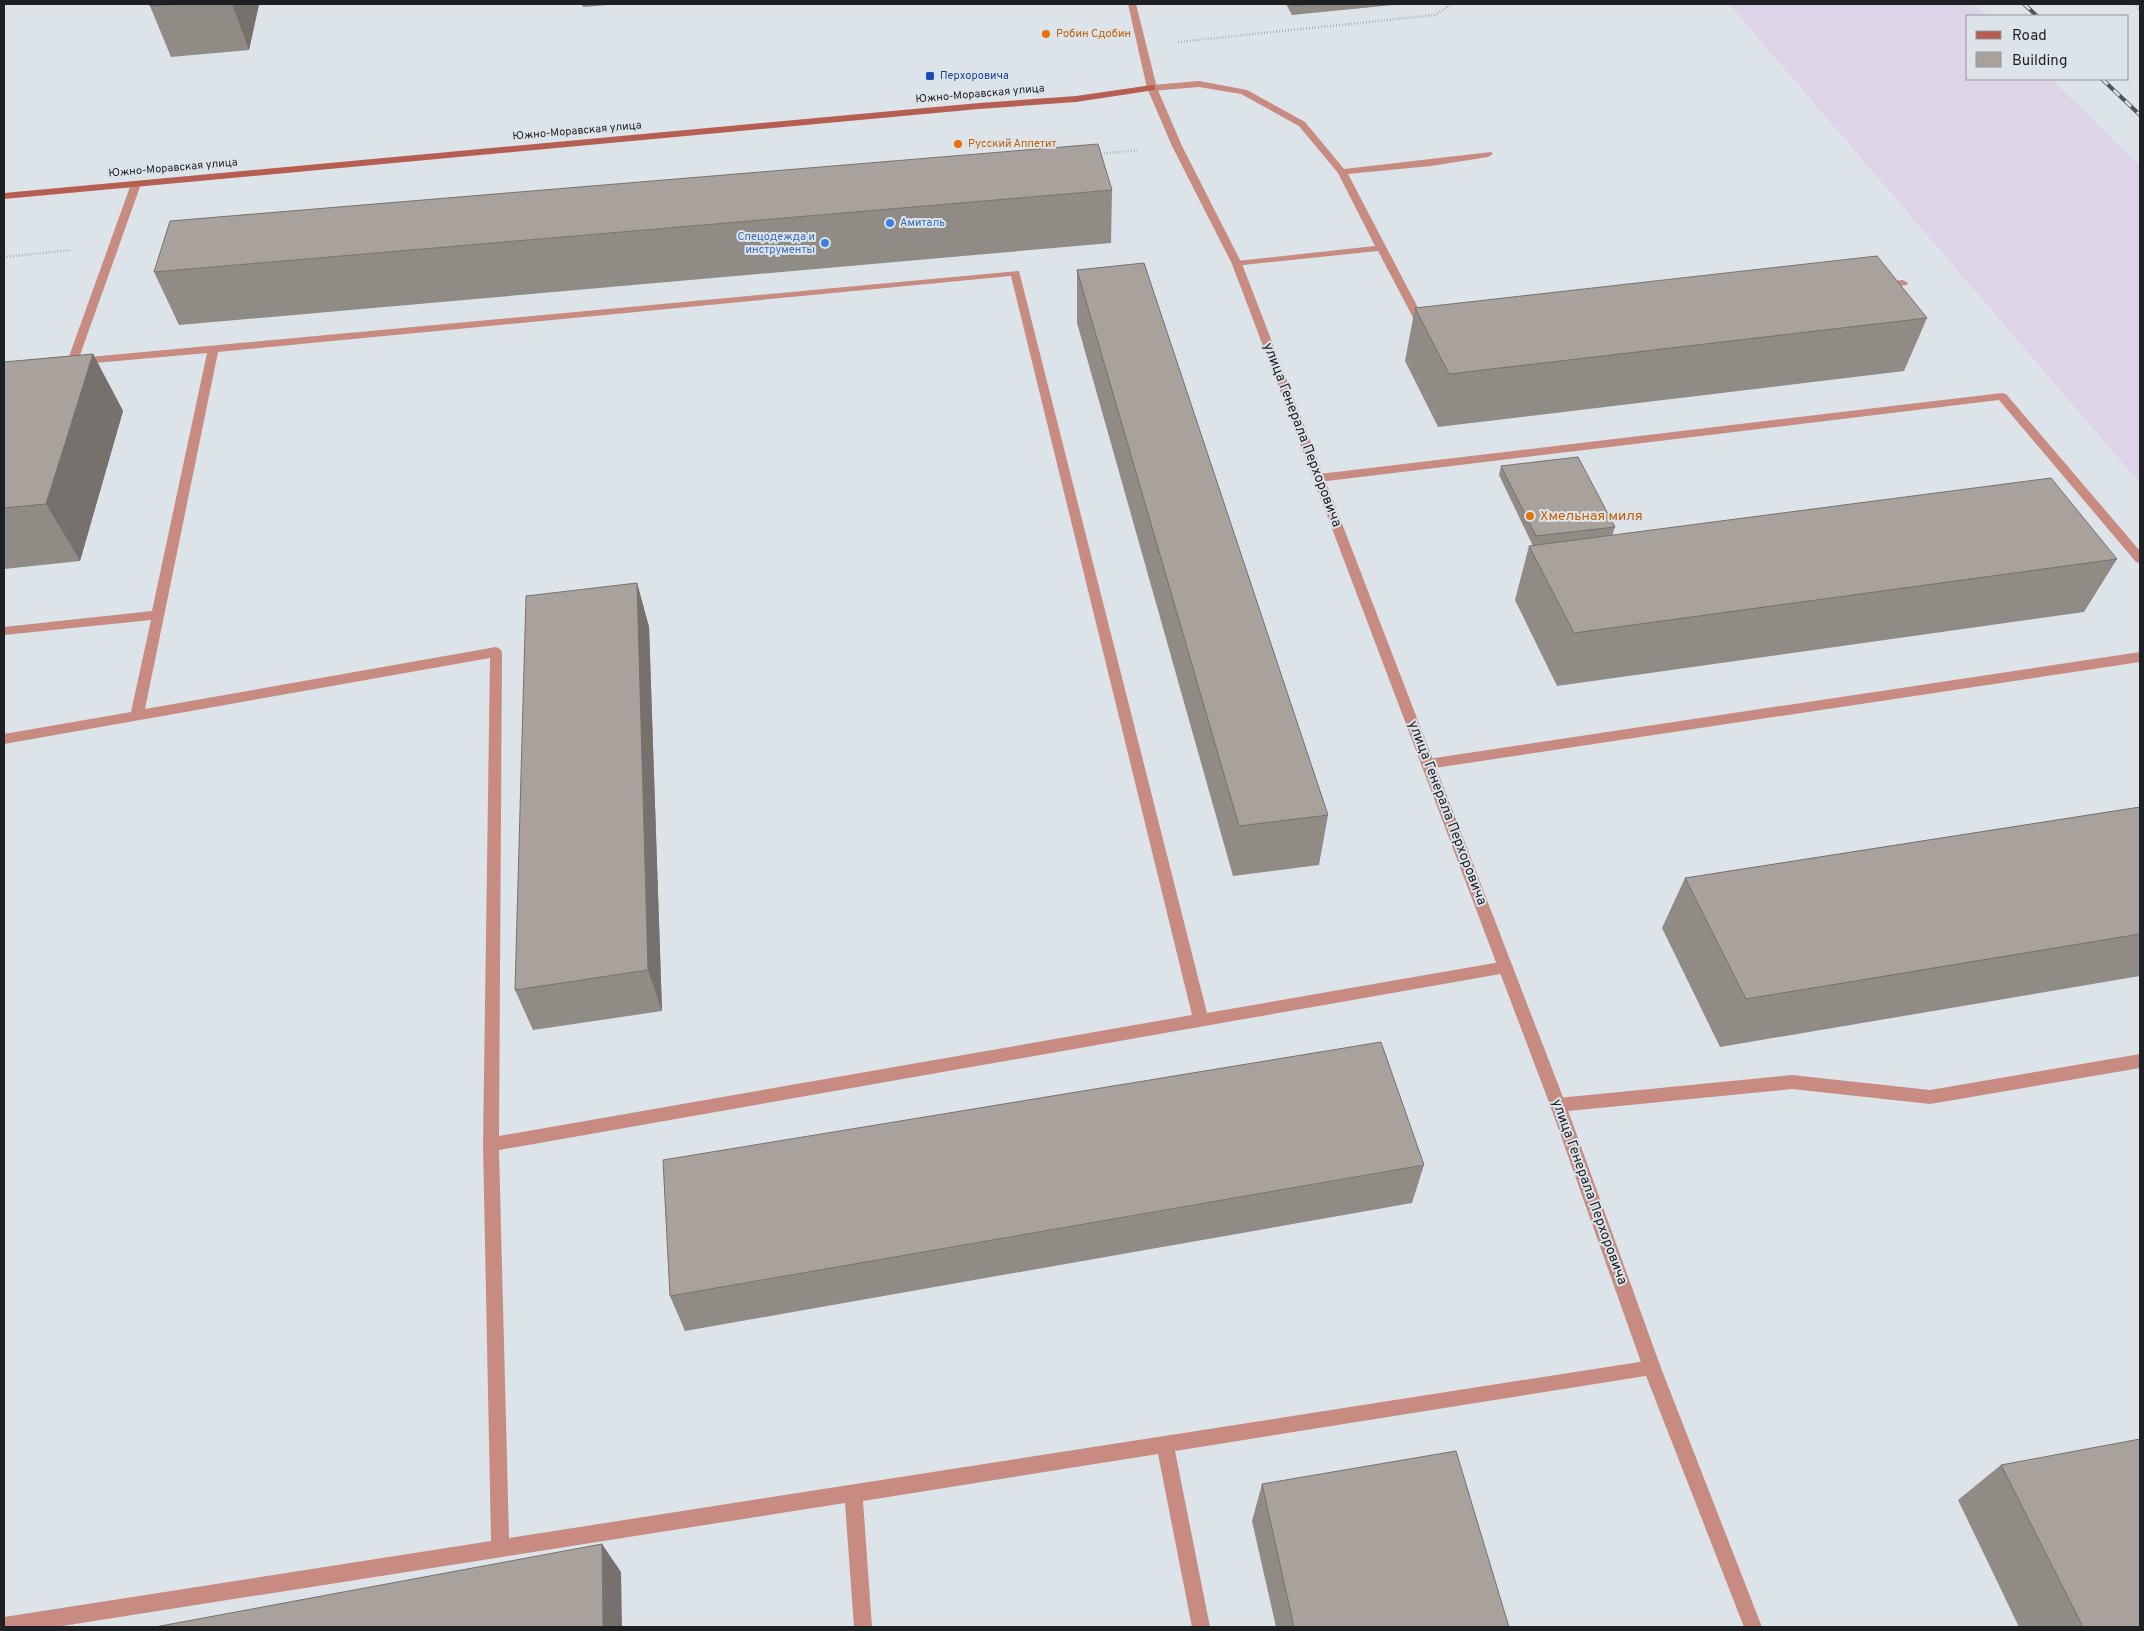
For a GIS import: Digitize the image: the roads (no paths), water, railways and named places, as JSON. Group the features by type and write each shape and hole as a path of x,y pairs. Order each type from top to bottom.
{"main road":[{"name":"Южно-Моравская улица","path":"4,196 979,106 1076,99 1152,88"}],"street":[{"name":"улица Генерала Перхоровича","path":"1132,4 1152,88 1177,146 1237,264 1558,1104 1652,1368 1753,1627"},
{"path":"1152,88 1200,84 1244,92 1302,124 1342,172 1428,336"},
{"path":"1342,172 1431,163 1488,154"},
{"path":"1237,264 1382,248"},
{"path":"137,716 213,349 1015,273 1202,1020"},
{"path":"1873,286 1903,283"},
{"path":"1319,478 2002,396 2140,559"},
{"path":"4,631 158,615"},
{"path":"4,739 496,652 491,1144 500,1548"},
{"path":"1428,764 2140,657"},
{"path":"491,1144 1506,967"},
{"path":"1558,1104 1792,1082 1930,1097 2140,1061"},
{"path":"4,1626 1652,1368"},
{"path":"1165,1444 1201,1627"},
{"path":"853,1493 863,1627"}],"lane":[{"path":"136,184 72,362 213,349"}],"railway":[{"path":"2024,4 2036,15"},
{"path":"2103,80 2140,115"}],"place":[{"name":"Робин Сдобин","path":"1046,34"},
{"name":"Перхоровича","path":"930,76"},
{"name":"Русский Аппетит","path":"958,144"},
{"name":"Амиталь","path":"890,223"},
{"name":"Спецодежда и инструменты","path":"825,243"},
{"name":"Хмельная миля","path":"1530,516"}]}
